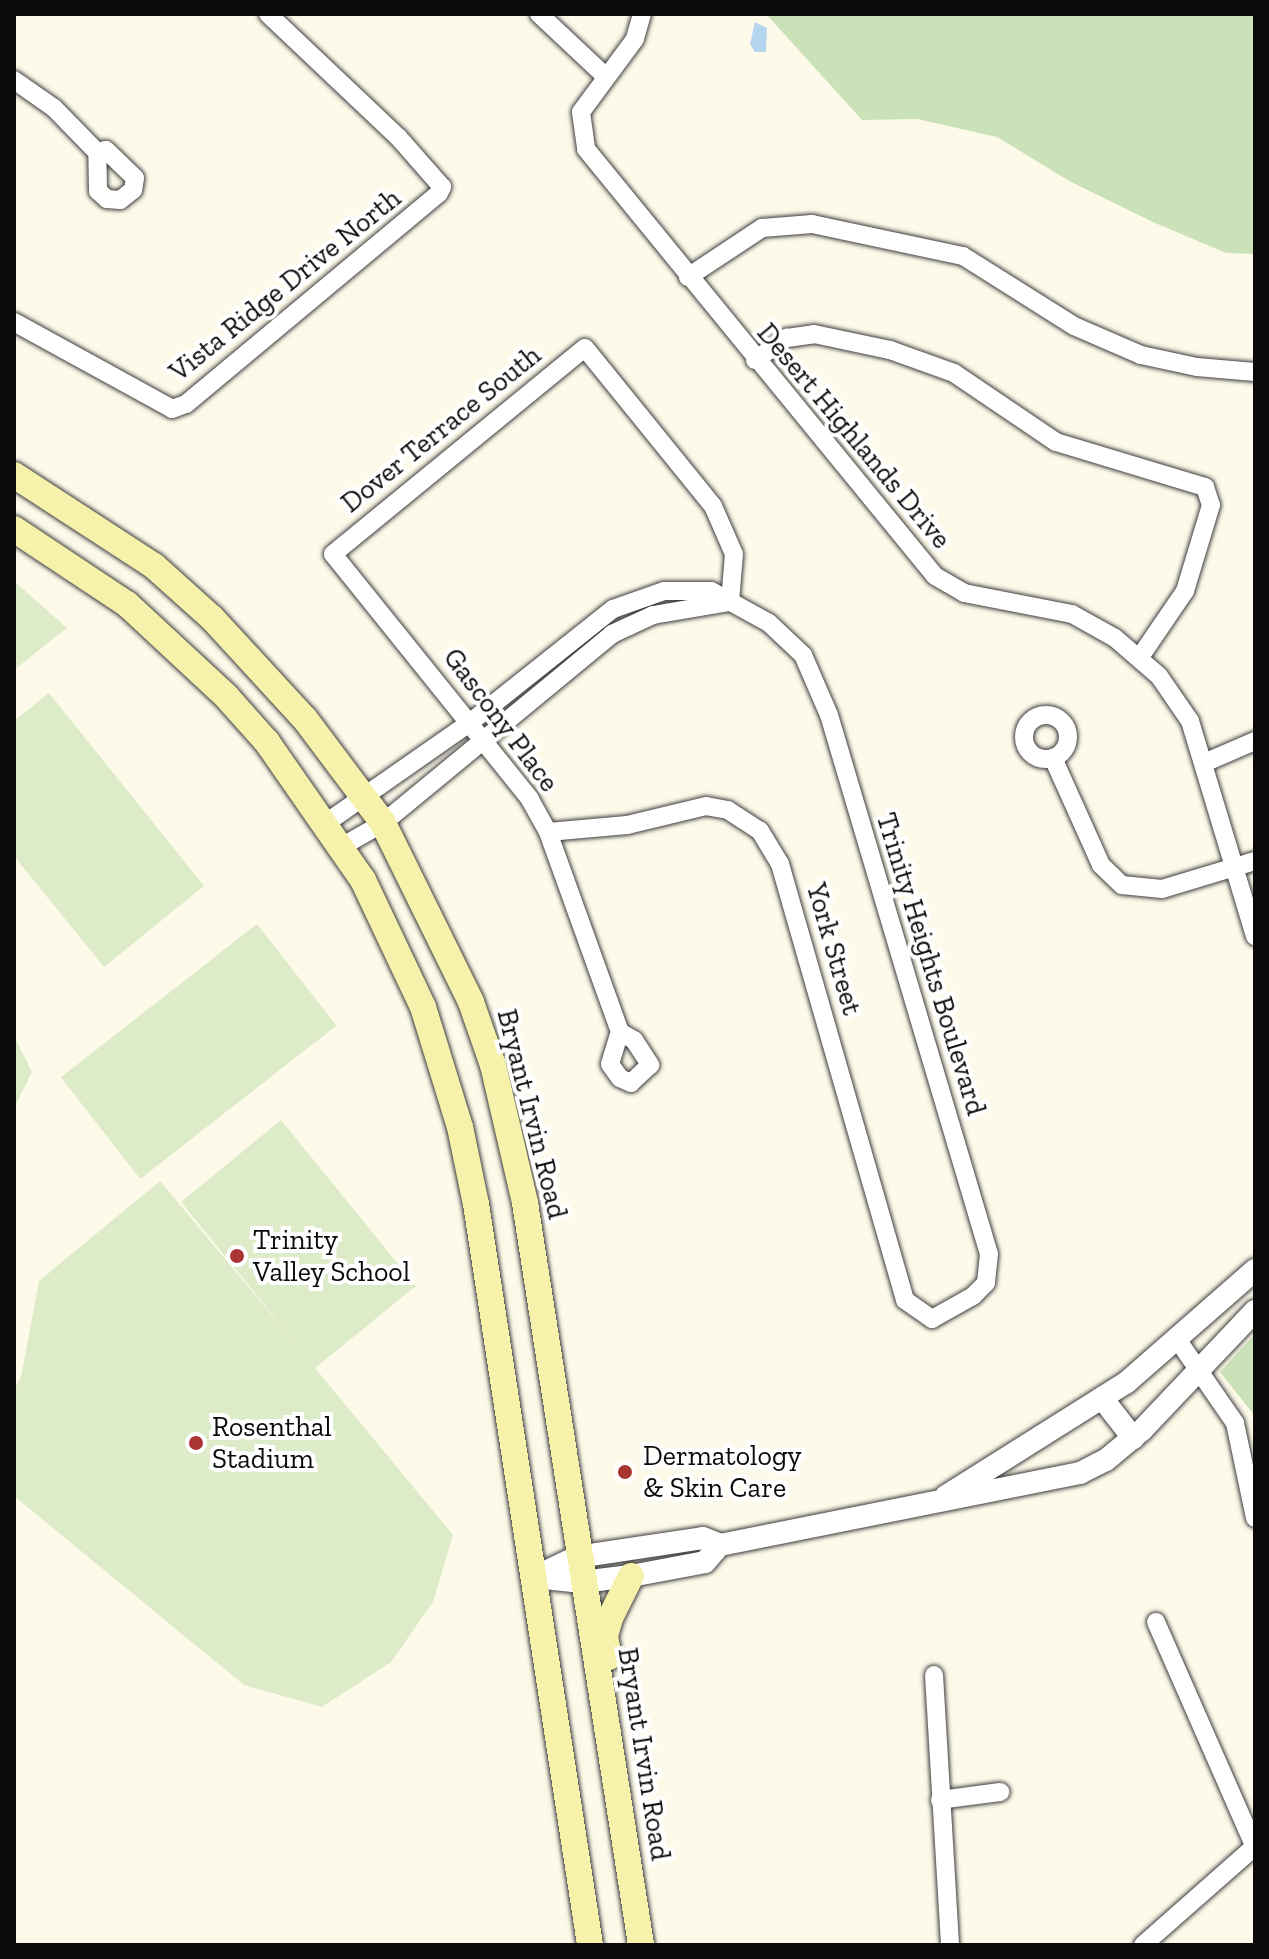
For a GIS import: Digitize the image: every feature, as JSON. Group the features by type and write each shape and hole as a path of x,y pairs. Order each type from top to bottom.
{"main road":[{"name":"Bryant Irvin Road","path":"14,475 154,566 212,618 305,719 383,823 449,952 493,1065 525,1203 641,1945"},
{"path":"14,529 127,604 176,647 267,742 326,823 396,945 457,1113 535,1577 590,1945"},
{"path":"613,1751 619,1718 605,1636 618,1596 631,1576"}],"street":[{"name":"Vista Ridge Drive North","path":"14,322 172,409 186,404 432,200 442,187 268,14"},
{"path":"539,14 605,76"},
{"name":"Desert Highlands Drive","path":"642,14 635,39 581,112 586,149 755,360 935,576 964,593 1072,614 1140,657 1178,698 1246,863 1255,936"},
{"path":"14,80 54,108 97,152"},
{"path":"688,277 762,228 812,224 963,256 1074,326 1129,351 1197,367 1255,372"},
{"path":"755,360 787,338 814,334 890,350 954,373 1056,442 1205,487 1211,505 1185,591 1140,657"},
{"name":"Dover Terrace South","path":"333,554 585,348 713,506 734,554 730,602"},
{"name":"Gascony Place","path":"333,554 485,737 548,832 620,1032"},
{"name":"Trinity Heights Boulevard","path":"326,823 366,800 472,721 613,609 664,591 711,591 788,638 815,675 989,1254 986,1283 945,1315 922,1317 905,1300"},
{"path":"341,847 383,823 621,629 653,615 730,602"},
{"path":"1204,763 1255,741"},
{"path":"1053,758 1094,853 1122,885 1162,889 1246,863"},
{"name":"York Street","path":"548,832 627,825 706,806 728,810 760,831 780,864 905,1300"},
{"path":"935,1504 1102,1398 1177,1339 1255,1270"},
{"path":"580,1569 631,1576 705,1562 720,1545 822,1521 1052,1483 1106,1460 1133,1438 1201,1371 1255,1311"},
{"path":"1177,1339 1235,1423 1255,1518"},
{"path":"1102,1398 1133,1438"},
{"path":"535,1577 703,1538 720,1545"},
{"path":"1143,1945 1255,1848 1156,1622"},
{"path":"934,1675 950,1945"},
{"path":"940,1800 1000,1792"}],"green space":[{"path":"766,14 1255,14 1255,254 1226,253 1155,223 1069,181 997,137 917,119 862,120"},
{"path":"14,581 67,628 14,670"},
{"path":"49,693 204,886 104,967 14,856 14,721"},
{"path":"257,924 336,1026 140,1179 61,1077"},
{"path":"14,1036 32,1072 14,1108"},
{"name":"Rosenthal Stadium","path":"281,1120 416,1286 315,1368 453,1535 433,1602 391,1662 322,1707 244,1685 14,1496 14,1390 21,1377 39,1281 160,1181 302,1351 181,1202"},
{"path":"1255,1334 1255,1416 1220,1372"}],"water":[{"path":"755,22 767,28 766,52 755,52 750,44"}],"place":[{"name":"Trinity Valley School","path":"237,1256"},
{"name":"Rosenthal Stadium","path":"196,1443"},
{"name":"Dermatology & Skin Care","path":"625,1472"}]}
